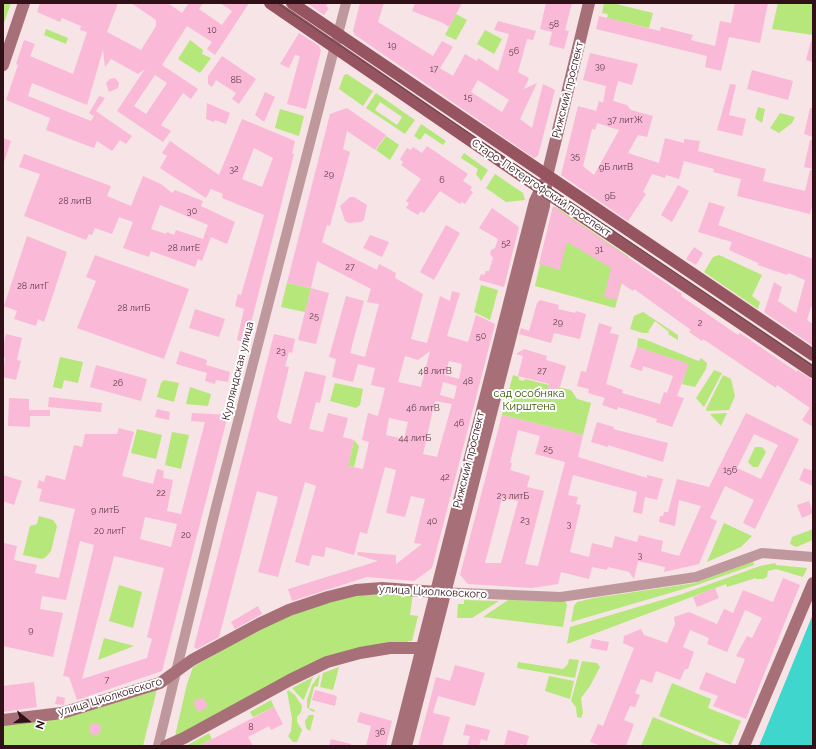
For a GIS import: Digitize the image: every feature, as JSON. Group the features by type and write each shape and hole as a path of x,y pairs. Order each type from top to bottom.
{"main road":[{"name":"Старо-Петергофский проспект","path":"270,3 543,190 813,372"},
{"name":"Старо-Петергофский проспект","path":"292,3 813,355"}],"street":[{"path":"3,65 24,3"},
{"name":"Курляндская улица","path":"158,746 218,499 346,3"},
{"name":"Рижский проспект","path":"406,746 427,648 535,201 543,190 589,3"},
{"name":"улица Циолковского","path":"3,720 62,714 160,683 176,673 192,660 258,624 288,610 356,590 382,588 561,597 696,577 762,553 813,557"},
{"path":"744,746 813,583"},
{"path":"166,746 184,738 290,680 327,662 350,655 375,650 401,647 427,648"},
{"name":"Рижский проспект","path":"397,746 427,648"}],"green space":[{"path":"3,3 11,3 3,26"},
{"path":"604,3 612,3 653,13 649,28 607,18 608,14 602,13"},
{"path":"778,3 813,3 813,35 772,29"},
{"path":"456,14 467,20 456,40 445,35"},
{"path":"46,29 68,38 66,44 44,35"},
{"path":"485,30 502,39 494,54 477,44"},
{"path":"190,40 203,50 202,54 211,58 200,73 178,59"},
{"path":"347,74 373,91 363,106 339,89 344,75"},
{"path":"376,93 415,120 405,134 366,108","holes":["380,102 402,117 397,125 375,110"]},
{"path":"758,107 765,109 762,123 755,118"},
{"path":"280,109 304,116 299,136 275,128"},
{"path":"780,113 795,117 792,123 779,133 770,128"},
{"path":"421,124 446,141 443,145 425,133 420,140 414,136"},
{"path":"386,136 399,145 390,160 376,150"},
{"path":"464,153 488,170 481,181 476,174 478,169 461,158"},
{"path":"495,174 523,193 525,200 506,202 486,188"},
{"path":"556,207 629,257 615,308 535,286 553,208"},
{"path":"719,255 762,275 752,296 760,302 758,309 704,272 713,257"},
{"path":"287,283 311,288 305,312 281,307"},
{"path":"481,285 498,290 490,320 474,312"},
{"path":"643,312 678,335 678,340 668,334 669,332 655,321 648,332 650,333 643,333 630,329 634,316"},
{"path":"638,338 699,361 701,358 707,363 706,369 695,387 682,384 688,364 637,347"},
{"path":"60,357 83,362 78,383 64,380 62,389 53,387"},
{"path":"714,370 722,373 704,407 696,398"},
{"name":"сад особняка Кирштена","path":"513,375 519,377 519,380 524,381 525,379 549,385 548,389 556,392 557,387 571,390 577,399 591,403 583,435 502,415"},
{"path":"723,375 731,379 735,396 729,410 707,411 706,409"},
{"path":"164,380 179,383 174,402 157,397 161,383"},
{"path":"335,383 363,389 360,405 356,408 330,401"},
{"path":"190,387 211,394 208,406 186,404"},
{"path":"727,413 721,426 710,414"},
{"path":"137,429 162,435 156,459 131,453"},
{"path":"172,432 189,435 181,469 165,465"},
{"path":"354,440 359,446 354,467 348,466"},
{"path":"755,447 762,447 766,452 758,467 753,467 748,462"},
{"path":"39,516 53,520 57,526 51,551 42,559 23,555 30,526 37,524"},
{"path":"724,523 752,536 741,547 707,562"},
{"path":"813,529 813,540 796,547 790,544 792,537"},
{"path":"753,561 754,565 697,585 571,622 574,606 577,602 594,598 695,583"},
{"path":"775,563 776,565 807,568 803,577 776,569 768,571 767,577 763,579 756,578 727,587 726,584 567,644 570,627 682,594 760,566"},
{"path":"119,585 142,592 133,628 109,621"},
{"path":"413,593 410,615 418,616 412,641 408,641 408,643 357,648 180,736 175,736 187,684 193,667 275,620 349,595"},
{"path":"464,600 499,601 472,618 457,618 458,604 464,604"},
{"path":"508,600 565,601 567,605 563,627 483,617"},
{"path":"104,638 134,646 98,660"},
{"path":"569,659 579,660 575,678 517,668 518,662 563,669 568,664"},
{"path":"582,661 597,663 600,667 590,686 581,698 583,713 581,718 577,717 576,707 571,701"},
{"path":"339,667 333,690 320,687 323,673"},
{"path":"320,674 318,686 314,687 309,708 315,710 314,712 307,707 307,700 312,685"},
{"path":"549,676 574,681 570,699 545,691"},
{"path":"313,677 304,699 303,700 292,688"},
{"path":"672,683 711,699 708,708 741,721 731,745 659,716"},
{"path":"157,689 143,746 3,746 3,724"},
{"path":"288,690 295,695 302,706 301,712 297,717 297,722 302,730 297,742 293,742 288,736 291,731 292,719"},
{"path":"271,700 274,707 253,717 250,712"},
{"path":"309,715 314,715 310,731 306,728 305,721"},
{"path":"653,717 723,746 641,746"},
{"path":"209,733 212,739 199,746 186,746"}],"water":[{"path":"813,614 813,746 759,746"}],"building":[{"path":"40,3 118,3 107,32 141,50 156,26 156,20 131,3 168,3 182,13 189,3 203,3 199,9 222,25 232,11 220,3 249,3 215,55 207,49 212,42 187,26 162,65 198,89 191,99 183,93 161,125 171,131 163,142 117,111 145,69 138,74 111,59 105,67 103,50 87,105 32,83 28,96 91,121 95,114 93,116 89,113 99,96 105,98 96,111 132,136 126,144 120,140 112,151 97,141 94,148 46,130 50,118 6,100 18,65 16,64 24,40 35,44 30,56 73,74 87,32 80,30 81,26 62,18 60,22 37,12","holes":["155,75 167,83 146,114 134,106"]},
{"path":"307,3 328,3 326,6 329,8 324,15"},
{"path":"360,3 384,3 378,22 433,56 442,41 453,47 440,68 453,76 465,54 477,61 478,58 498,71 509,34 494,30 498,21 536,31 533,40 527,39 518,72 529,78 524,89 537,83 520,119 532,128 543,84 555,90 538,156 534,158 355,35 353,31","holes":["478,80 509,100 502,112 471,92"]},
{"path":"415,3 462,3 449,27 443,23 412,11"},
{"path":"546,3 572,3 565,30 569,31 564,49 549,45 552,32 540,29"},
{"path":"735,3 768,3 760,43 729,37 721,71 705,67 707,56 596,29 599,16 660,31 661,27 693,35 691,40 715,46 720,21 731,23"},
{"path":"299,33 319,46 321,51 306,109 287,104 300,56 295,55 289,68 280,64"},
{"path":"811,41 813,41 813,62 806,60"},
{"path":"590,53 638,64 632,85 618,81 613,101 627,105 631,110 653,116 647,137 638,135 628,153 659,163 665,138 684,143 684,139 700,141 698,151 766,169 763,181 805,191 810,170 813,170 813,203 810,214 737,196 741,179 713,172 714,169 684,161 679,179 666,175 665,178 652,174 643,192 646,194 628,221 561,175 578,106 596,111 599,101 603,103 606,86 583,80","holes":["597,123 619,130 594,175 583,166 592,129 595,130"]},
{"path":"222,56 256,79 239,104 232,99 236,93 216,80 212,87 208,84 208,76"},
{"path":"752,70 793,81 788,100 747,89"},
{"path":"115,78 119,83 118,88 109,92 106,83 110,79"},
{"path":"730,84 736,85 729,115 746,119 742,136 717,130"},
{"path":"265,92 275,97 264,122 255,115"},
{"path":"207,103 230,113 226,124 215,120 214,122 206,119"},
{"path":"347,108 386,135 375,150 347,131 343,149 350,152 330,226 327,225 322,242 377,270 379,264 396,273 395,278 423,294 411,339 427,343 440,296 450,301 452,291 460,293 447,336 468,342 476,315 495,324 432,568 414,581 367,577 292,601 288,589 378,561 357,555 358,552 396,555 396,564 422,544 414,543 425,499 411,496 405,517 386,513 396,470 385,467 367,534 360,532 354,555 326,547 324,557 312,555 309,566 295,562 316,486 305,482 278,577 258,572 278,497 257,491 219,637 197,649 194,647 274,334 295,339 292,353 289,352 285,366 289,367 277,417 280,421 291,424 305,371 326,376 320,403 316,402 309,429 323,432 328,413 348,418 343,437 354,440 348,466 363,469 369,442 362,440 368,413 378,416 385,388 371,385 375,368 358,364 353,382 332,377 336,359 329,357 346,296 364,301 350,353 365,357 379,304 367,302 371,289 317,261 311,288 287,283 330,114","holes":["430,351 421,387 398,382 405,356 418,360","449,361 462,364 459,379 445,375","443,382 457,386 454,399 440,395","435,401 452,404 437,457 423,454","389,418 408,422 404,439 386,435"]},
{"path":"810,108 813,108 813,137 804,134"},
{"path":"242,119 295,141 292,153 294,154 246,343 237,340 244,309 235,306 238,294 241,295 264,215 222,198 223,194 211,189 206,198 160,168 167,156 162,153 170,141 219,175","holes":["254,148 273,158 262,187 242,179"]},
{"path":"3,138 11,141 4,162 3,162"},
{"path":"810,140 813,140 813,169 804,167"},
{"path":"427,146 468,174 463,181 472,187 470,190 473,192 465,204 462,202 460,204 440,191 424,213 421,211 418,215 406,208 409,203 406,201 421,179 401,165 403,162 400,159 407,148 411,150 413,147 422,153"},
{"path":"24,154 111,186 107,196 131,206 143,176 161,184 172,193 175,190 203,201 201,206 235,222 227,244 211,237 202,261 198,259 195,267 151,251 149,257 123,248 133,222 119,217 112,234 95,228 92,235 89,234 86,240 24,216 40,174 19,167","holes":["160,205 208,225 203,239 176,230 174,235 151,229"]},
{"path":"678,185 689,191 672,222 661,215"},
{"path":"350,197 354,197 367,205 364,220 361,222 349,223 345,221 340,206"},
{"path":"709,202 725,207 718,225 813,259 813,308 811,307 807,320 813,324 813,346 764,312 774,282 782,287 778,301 796,313 805,280 788,273 787,275 758,265 758,263 729,250 732,242 698,232"},
{"path":"553,206 682,294 681,296 738,335 740,333 797,372 797,370 813,380 813,427 802,420 810,408 777,385 776,388 703,339 702,341 689,332 691,330 634,289 633,291 621,283 617,300 604,297 611,268 567,242 560,270 539,264"},
{"path":"492,208 519,227 504,287 479,280 481,274 484,275 486,271 489,271 493,258 490,254 491,250 495,248 498,239 479,228"},
{"path":"446,225 460,233 434,280 420,272"},
{"path":"370,235 389,242 382,257 363,248"},
{"path":"27,236 67,252 44,322 38,319 36,326 14,319 17,311 4,306"},
{"path":"694,247 703,253 696,265 686,259"},
{"path":"95,255 189,289 164,359 77,328 96,281 86,277"},
{"path":"311,288 329,293 316,344 298,340"},
{"path":"540,300 559,305 558,309 586,314 580,339 554,333 551,343 519,334 521,328 529,331 537,303"},
{"path":"195,309 225,319 219,337 189,328"},
{"path":"599,323 612,327 610,333 619,335 606,384 623,390 622,393 660,404 664,392 667,393 673,376 643,366 642,371 630,367 637,347 689,364 677,396 684,398 672,427 656,422 657,419 618,407 617,410 602,405 605,398 588,393 589,389 577,386 581,371 586,372"},
{"path":"6,334 22,338 17,360 21,361 16,380 3,377 5,358 3,358 3,348"},
{"path":"524,349 547,356 546,360 566,366 560,387 557,387 556,391 548,389 549,384 518,376 523,356 516,354"},
{"path":"180,351 207,360 206,365 230,372 228,382 216,380 215,384 205,381 207,373 176,364"},
{"path":"96,365 147,379 141,401 90,387"},
{"path":"49,397 102,403 101,412 48,407"},
{"path":"9,398 29,399 29,410 50,410 50,416 30,416 30,427 8,426"},
{"path":"157,409 170,412 169,420 155,417"},
{"path":"192,413 228,415 162,671 77,700 69,677 63,676 94,545 80,541 66,600 42,596 40,609 63,613 53,657 3,646 4,543 17,546 14,560 37,565 35,573 59,578 75,509 39,501 42,489 37,488 39,480 44,482 46,475 65,480 74,445 82,447 85,434 117,434 119,428 134,432 122,476 153,484 157,469 164,471 163,478 173,480 167,511 181,514 205,422 191,421","holes":["145,517 177,524 171,547 140,539","114,556 164,568 147,637 152,639 147,658 82,679"]},
{"path":"746,413 799,439 755,529 743,523 754,500 725,486 710,518 717,521 699,564 664,572 665,567 638,561 634,579 629,572 608,567 607,570 592,567 589,579 561,572 558,584 532,588 468,584 460,575 502,415 583,435 578,457 647,478 647,475 663,479 657,500 645,497 642,514 633,512 637,492 573,475 568,495 578,497 576,504 581,505 570,552 589,557 592,543 612,548 615,536 637,542 639,535 663,541 661,551 679,556 701,506 679,500 675,526 659,522 660,516 663,516 664,512 668,512 677,479 709,487","holes":["518,430 540,436 535,454 565,462 538,566 525,564 544,491 527,487 530,476 510,470 512,463 510,463","754,434 778,445 761,479 737,468","502,498 518,501 501,563 485,563"]},
{"path":"597,422 614,427 613,429 668,443 663,462 608,445 608,447 591,442"},
{"path":"804,468 813,471 813,486 799,480"},
{"path":"3,475 22,481 14,505 3,501"},
{"path":"809,501 813,513 802,518 797,505"},
{"path":"783,578 800,585 746,719 713,706 718,696 699,689 706,672 735,684 745,659 736,656 747,636 752,638 762,618 745,610 727,652 707,644 709,638 690,630 683,647 694,652 688,669 685,669 680,680 656,671 652,683 641,679 635,693 640,695 635,707 630,706 624,720 634,724 626,746 601,746 590,742 598,724 603,726 634,648 623,643 624,636 641,629 644,635 667,643 675,624 674,617 689,612 717,624 724,609 733,613 743,590 773,602"},
{"path":"715,588 719,598 697,607 693,597"},
{"path":"258,606 262,614 235,629 231,622"},
{"path":"592,639 609,642 607,651 590,648"},
{"path":"455,665 485,673 475,706 438,696 433,713 450,717 442,746 418,746 436,677 450,681"},
{"path":"34,682 37,707 3,712 3,686"},
{"path":"315,690 337,697 335,706 312,700"},
{"path":"57,696 65,698 64,705 55,704"},
{"path":"203,697 208,707 198,712 193,702"},
{"path":"274,707 283,724 271,730 269,726 248,737 253,746 199,746"},
{"path":"360,712 392,721 386,746 366,746 371,726 357,722"},
{"path":"93,723 97,723 101,729 97,735 93,735 89,731 89,727"},
{"path":"466,724 490,730 487,741 481,739 479,746 467,746 470,736 463,735"},
{"path":"508,730 529,736 526,746 521,744 520,746 504,746"},
{"path":"331,739 351,744 351,746 329,746"}],"tram line":[{"path":"277,3 813,366"}]}
